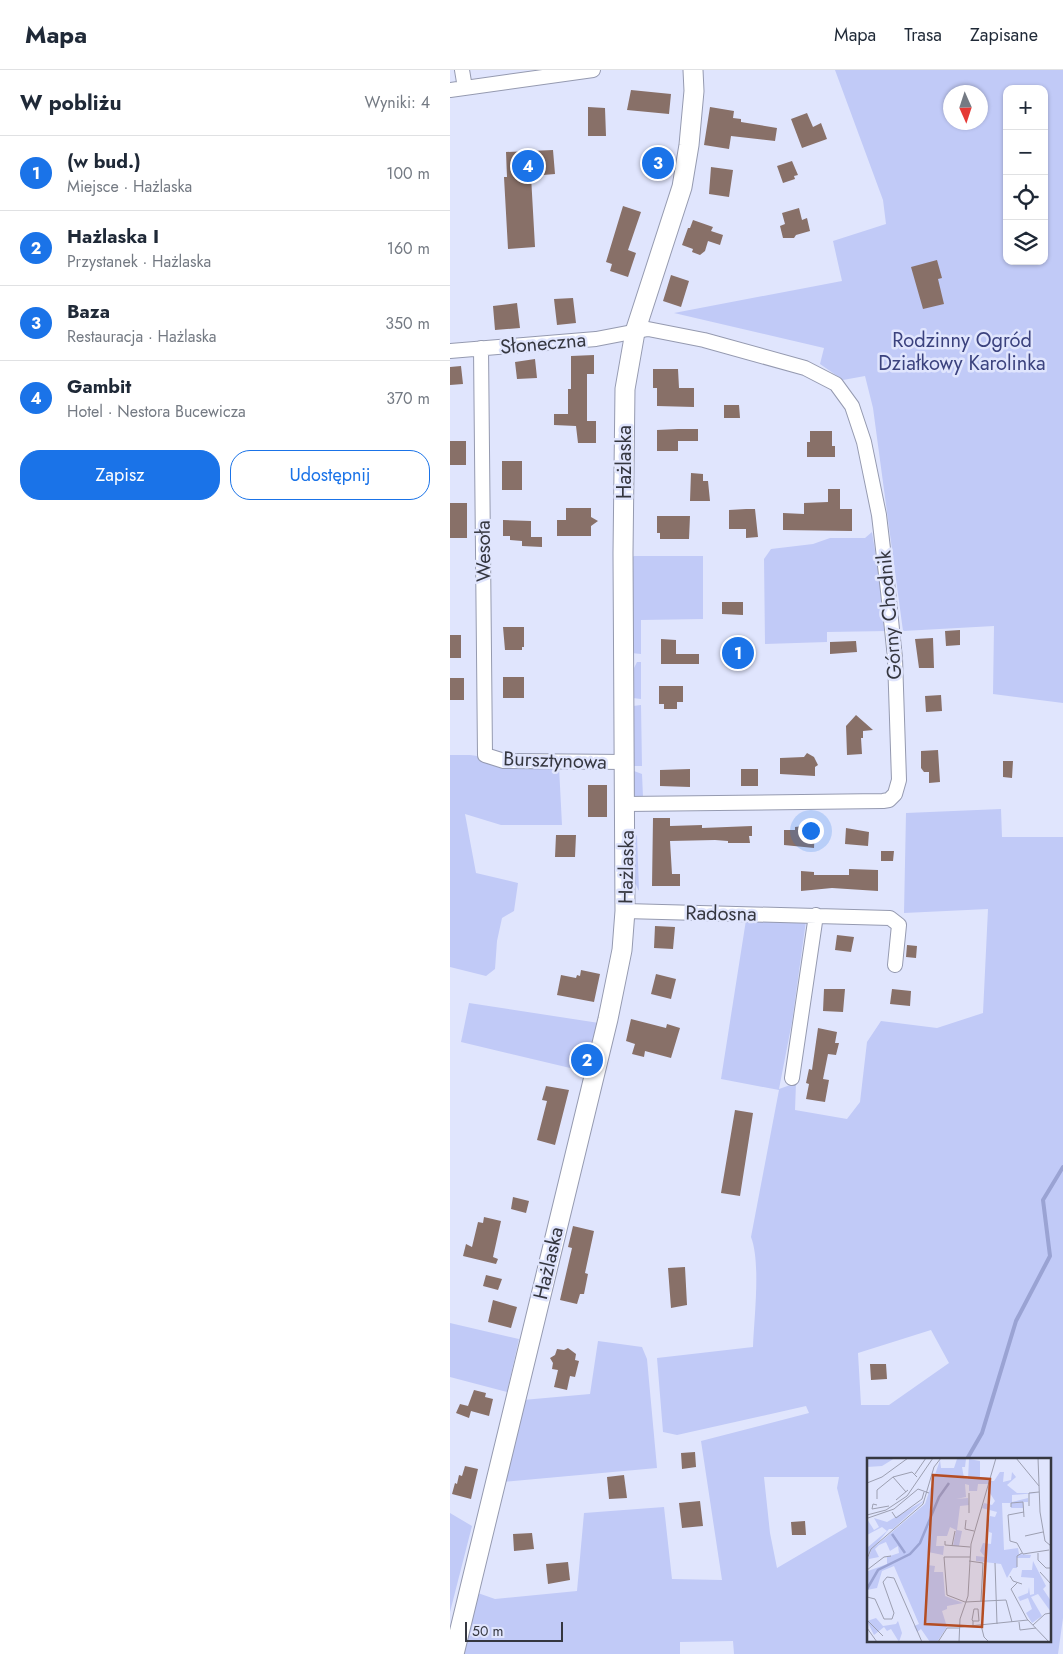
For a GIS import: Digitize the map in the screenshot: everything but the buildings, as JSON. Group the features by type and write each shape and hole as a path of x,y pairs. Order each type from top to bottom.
{"street":[{"path":"462,70 465,88"},
{"path":"450,90 593,70"},
{"name":"Hażlaska","path":"454,1654 608,1019 622,950 626,910 624,415 628,364 635,332 682,187 690,136 693,70"},
{"name":"Górny Chodnik","path":"626,804 883,801 889,800 896,794 899,780 895,658 879,515 864,442 856,415 848,398 828,378 806,368 704,340 648,329 635,332"},
{"name":"Słoneczna","path":"450,351 596,338 635,332"},
{"name":"Wesoła","path":"481,348 485,755"},
{"name":"Bursztynowa","path":"485,755 504,762 626,762"},
{"name":"Radosna","path":"626,910 890,918 899,925 894,965"},
{"path":"792,1078 816,915"}],"green space":[{"name":"Rodzinny Ogród Działkowy Karolinka","path":"835,70 1063,70 1063,703 993,694 994,626 903,631 873,408 865,376 843,380 820,364 824,348 674,313 842,281 833,241 886,224 883,200"},
{"path":"872,532 888,631 827,632 827,642 765,644 764,559 771,549 813,544 830,538 865,538"},
{"path":"634,556 703,556 703,619 641,620 641,654 631,653 630,559"},
{"path":"637,662 641,662 641,699 633,698 631,674"},
{"path":"641,705 642,766 634,766 631,762 633,706"},
{"path":"450,755 470,755 559,767 562,825 501,825 465,814 476,873 518,883 514,911 502,918 497,941 495,969 486,976 450,967"},
{"path":"634,771 642,774 643,797 671,796 670,800 633,800 631,773"},
{"path":"1001,809 1002,837 1063,837 1063,1618 1058,1654 734,1654 733,1641 680,1642 680,1654 461,1654 475,1592 495,1599 577,1591 584,1513 664,1507 672,1579 722,1580 701,1441 809,1413 806,1406 677,1435 663,1432 657,1358 753,1347 756,1261 751,1237 779,1090 721,1079 746,920 806,921 792,1022 779,1089 796,1083 795,1110 847,1119 860,1102 867,1042 881,1021 937,1028 983,1013 988,909 904,913 906,813","holes":["931,1330 949,1363 889,1405 861,1405 858,1353","764,1477 839,1477 837,1488 847,1527 777,1568 770,1533"]},
{"path":"637,835 639,891 632,877 633,838"},
{"path":"469,1003 599,1023 587,1072 461,1042"},
{"path":"450,1323 519,1339 507,1392 450,1377"},
{"path":"598,1341 642,1347 647,1359 657,1468 503,1482 523,1400 590,1394"},
{"path":"450,1513 472,1526 450,1612"}],"waterway":[{"path":"968,1458 982,1433 1016,1321 1050,1256 1043,1200 1063,1167"}],"place":[{"name":"Baza","path":"658,163"},
{"name":"Gambit","path":"528,166"},
{"name":"(w bud.)","path":"738,653"},
{"name":"Hażlaska I","path":"587,1060"}]}
